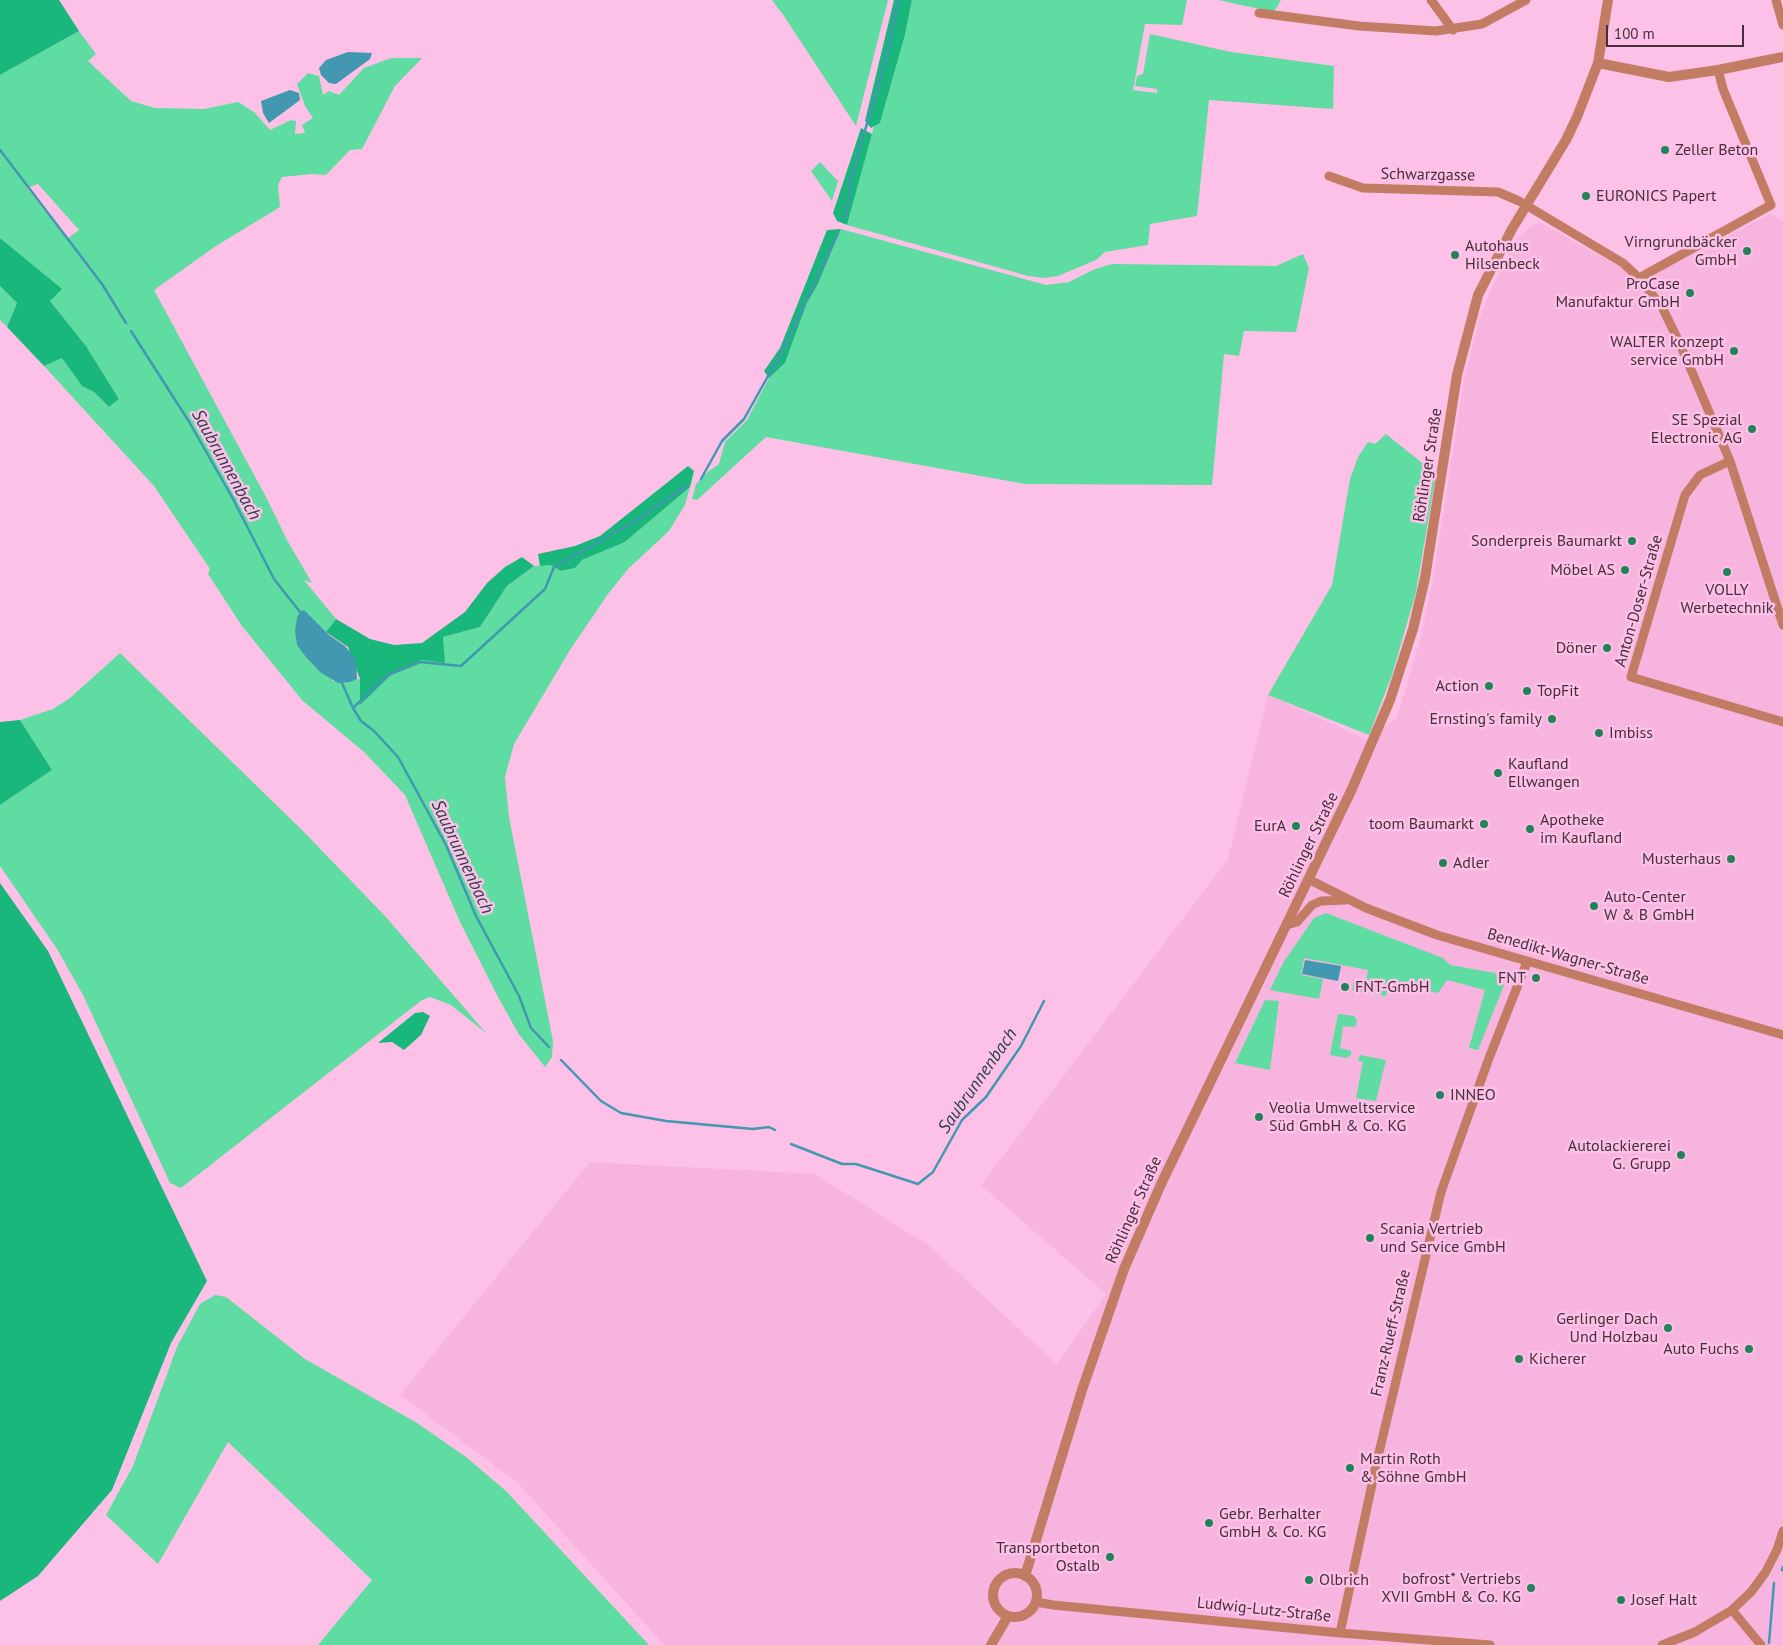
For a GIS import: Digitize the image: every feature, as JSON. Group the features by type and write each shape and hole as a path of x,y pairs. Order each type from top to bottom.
{"street":[{"path":"1431,0 1453,30"},
{"path":"1259,13 1359,26 1426,31 1453,30 1482,24 1526,0"},
{"name":"Röhlinger Straße","path":"1025,1576 1085,1381 1124,1269 1162,1182 1370,750 1403,663 1425,578 1457,375 1466,335 1484,279 1566,140 1577,117 1598,63 1608,0"},
{"path":"1776,0 1783,25"},
{"path":"1598,63 1669,77 1718,70 1783,57"},
{"path":"1639,278 1771,205 1723,89 1718,70"},
{"name":"Schwarzgasse","path":"1329,176 1363,188 1498,192 1526,206 1623,264 1639,278 1662,307 1680,344 1730,461 1783,625"},
{"name":"Anton-Doser-Straße","path":"1730,461 1700,475 1686,495 1632,677 1783,722"},
{"name":"Benedikt-Wagner-Straße","path":"1308,879 1349,899 1419,928 1527,962 1783,1035"},
{"name":"Benedikt-Wagner-Straße","path":"1287,925 1297,922 1316,903 1349,899"},
{"name":"Franz-Rueff-Straße","path":"1340,1633 1377,1461 1441,1192 1489,1058 1527,962"},
{"path":"1662,1645 1695,1632 1732,1610 1751,1592 1765,1573 1777,1550 1783,1531"},
{"path":"1019,1574 1025,1576 1035,1587 1036,1602 1028,1613 1015,1617 1008,1616 1002,1613 995,1603 994,1590 997,1584 1007,1575 1019,1574"},
{"name":"Ludwig-Lutz-Straße","path":"1036,1602 1340,1633 1490,1645"},
{"path":"1732,1610 1761,1645"},
{"path":"991,1645 1008,1616"}],"shaded area":[{"path":"1770,214 1783,221 1783,1645 664,1645 518,1483 400,1395 590,1162 815,1174 928,1245 1057,1364 1106,1294 981,1185 1228,859 1268,695 1368,740 1397,718 1421,636 1433,580 1464,380 1480,317 1492,287 1518,238 1539,222 1619,266 1643,284 1665,268"}],"green space":[{"path":"0,0 59,0 79,31 0,75"},
{"path":"772,0 888,0 856,126 784,16"},
{"path":"894,0 912,0 905,35 880,123 871,128 865,121"},
{"path":"912,0 1187,0 1182,25 1145,24 1133,90 1157,93 1157,89 1135,86 1137,76 1143,74 1150,34 1231,52 1334,66 1333,109 1209,100 1197,216 1150,224 1148,245 1105,252 1096,260 1058,276 1044,278 1028,276 847,225 874,126 880,123 905,35"},
{"path":"1218,0 1281,0 1274,12"},
{"path":"79,31 96,54 88,61 131,101 155,108 204,109 238,102 254,112 270,130 291,120 296,121 295,134 305,133 302,125 313,118 305,106 297,84 308,73 319,76 323,95 329,91 339,95 364,68 391,58 422,58 395,86 362,149 350,150 326,175 312,174 282,177 278,185 280,207 216,246 154,290 266,497 287,540 312,583 304,580 336,619 326,632 300,611 298,639 333,681 360,679 382,683 394,672 422,660 443,637 480,627 507,586 534,566 550,565 561,571 575,568 582,560 625,542 690,487 685,505 669,531 628,569 608,594 570,650 514,744 505,777 509,817 553,1041 552,1057 545,1067 518,1033 498,997 460,922 405,795 364,752 302,700 242,626 208,574 210,569 154,486 44,366 62,357 82,386 94,392 109,407 119,399 86,346 50,301 61,289 0,238 0,75","holes":["38,184 79,230 67,239 27,188"]},
{"path":"861,128 872,134 847,225 837,221 833,213"},
{"path":"820,162 838,181 832,201 811,171"},
{"path":"841,229 1046,285 1069,282 1095,269 1112,264 1276,266 1303,254 1309,268 1296,332 1244,331 1239,356 1224,354 1212,485 1025,484 766,437 697,500 692,499 696,484 719,464 725,442 747,420 769,378 785,363 807,303 817,286"},
{"path":"841,229 817,286 807,303 785,363 769,378 764,371 780,348 827,230"},
{"path":"0,238 62,289 50,301 86,346 119,399 109,407 94,392 82,386 62,358 44,366 7,327 17,303 0,286"},
{"path":"0,286 17,303 7,327 0,320"},
{"path":"1386,434 1436,474 1416,592 1392,675 1369,735 1268,695 1332,585 1350,479 1358,457 1368,442 1375,444"},
{"path":"688,466 694,471 690,487 625,542 582,560 575,568 561,571 550,565 540,566 538,554 575,546 600,536"},
{"path":"522,557 534,566 507,586 480,627 443,637 445,663 422,660 394,672 360,705 360,679 348,647 326,632 336,619 370,639 394,645 422,643 465,612 487,583 505,567"},
{"path":"120,653 302,830 385,916 486,1033 451,1005 430,997 422,1000 181,1188 170,1183 83,995 57,949 0,866 0,805 52,770 20,720 53,709 70,698"},
{"path":"20,720 52,770 0,805 0,722"},
{"path":"0,883 48,951 207,1281 171,1343 112,1490 38,1576 0,1601"},
{"path":"1326,913 1443,958 1450,965 1495,973 1504,985 1478,1050 1469,1048 1485,990 1447,980 1438,993 1389,983 1386,996 1352,990 1354,980 1366,982 1368,970 1304,958 1301,975 1323,979 1319,999 1270,990 1283,963 1314,918"},
{"path":"1265,1000 1279,1001 1270,1070 1235,1063"},
{"path":"423,1012 430,1016 421,1035 404,1050 392,1042 378,1043 415,1013"},
{"path":"1338,1014 1354,1016 1357,1021 1355,1027 1343,1026 1340,1048 1351,1051 1351,1055 1347,1058 1330,1055"},
{"path":"1360,1055 1386,1060 1376,1101 1356,1098 1363,1062 1358,1061"},
{"path":"215,1295 226,1297 305,1359 417,1423 466,1457 506,1491 649,1645 318,1645 372,1580 228,1442 158,1564 106,1515 133,1466 177,1347 200,1304"}],"water":[{"path":"348,52 372,53 370,59 336,84 329,83 321,75 319,68 326,60"},
{"path":"290,90 299,93 300,100 269,123 263,113 261,101"},
{"path":"304,610 329,635 345,646 356,659 357,679 338,683 320,672 306,657 297,645 295,631 297,618 300,612"},
{"path":"1305,960 1341,966 1338,981 1302,974"}],"waterway":[{"path":"844,219 848,205 850,182 889,48 898,0"},
{"name":"Saubrunnenbach","path":"0,150 102,284 126,323"},
{"path":"701,479 722,441 744,419 786,344 838,233"},
{"name":"Saubrunnenbach","path":"131,331 188,420 232,497 274,579 300,612"},
{"path":"353,708 388,675 420,662 461,666 545,589 554,567 634,522 686,486"},
{"name":"Saubrunnenbach","path":"342,683 361,721 374,731 398,757 446,845 476,916 519,996 531,1028 549,1047"},
{"name":"Saubrunnenbach","path":"791,1144 842,1164 856,1164 918,1184 933,1172 962,1120 986,1097 1021,1046 1044,1001"},
{"name":"Saubrunnenbach","path":"561,1060 601,1101 621,1113 666,1121 753,1129 769,1127 775,1130"},
{"path":"1769,1643 1774,1583"}],"place":[{"name":"Zeller Beton","path":"1665,150"},
{"name":"EURONICS Papert","path":"1586,196"},
{"name":"Virngrundbäcker GmbH","path":"1747,251"},
{"name":"Autohaus Hilsenbeck","path":"1455,255"},
{"name":"ProCase Manufaktur GmbH","path":"1690,293"},
{"name":"WALTER konzept service GmbH","path":"1734,351"},
{"name":"SE Spezial Electronic AG","path":"1752,429"},
{"name":"Sonderpreis Baumarkt","path":"1632,541"},
{"name":"Möbel AS","path":"1625,570"},
{"name":"VOLLY Werbetechnik","path":"1727,572"},
{"name":"Döner","path":"1607,648"},
{"name":"Action","path":"1489,686"},
{"name":"TopFit","path":"1527,691"},
{"name":"Ernsting's family","path":"1552,719"},
{"name":"Imbiss","path":"1599,733"},
{"name":"Kaufland Ellwangen","path":"1498,773"},
{"name":"toom Baumarkt","path":"1484,824"},
{"name":"EurA","path":"1296,826"},
{"name":"Apotheke im Kaufland","path":"1530,829"},
{"name":"Musterhaus","path":"1731,859"},
{"name":"Adler","path":"1443,863"},
{"name":"Auto-Center W & B GmbH","path":"1594,906"},
{"name":"FNT","path":"1536,978"},
{"name":"FNT-GmbH","path":"1345,987"},
{"name":"INNEO","path":"1440,1095"},
{"name":"Veolia Umweltservice Süd GmbH & Co. KG","path":"1259,1117"},
{"name":"Autolackiererei G. Grupp","path":"1681,1155"},
{"name":"Scania Vertrieb und Service GmbH","path":"1370,1238"},
{"name":"Gerlinger Dach Und Holzbau","path":"1668,1328"},
{"name":"Auto Fuchs","path":"1749,1349"},
{"name":"Kicherer","path":"1519,1359"},
{"name":"Martin Roth & Söhne GmbH","path":"1350,1468"},
{"name":"Gebr. Berhalter GmbH & Co. KG","path":"1209,1523"},
{"name":"Transportbeton Ostalb","path":"1110,1557"},
{"name":"Olbrich","path":"1309,1580"},
{"name":"bofrost* Vertriebs XVII GmbH & Co. KG","path":"1531,1588"},
{"name":"Josef Halt","path":"1621,1600"}]}
